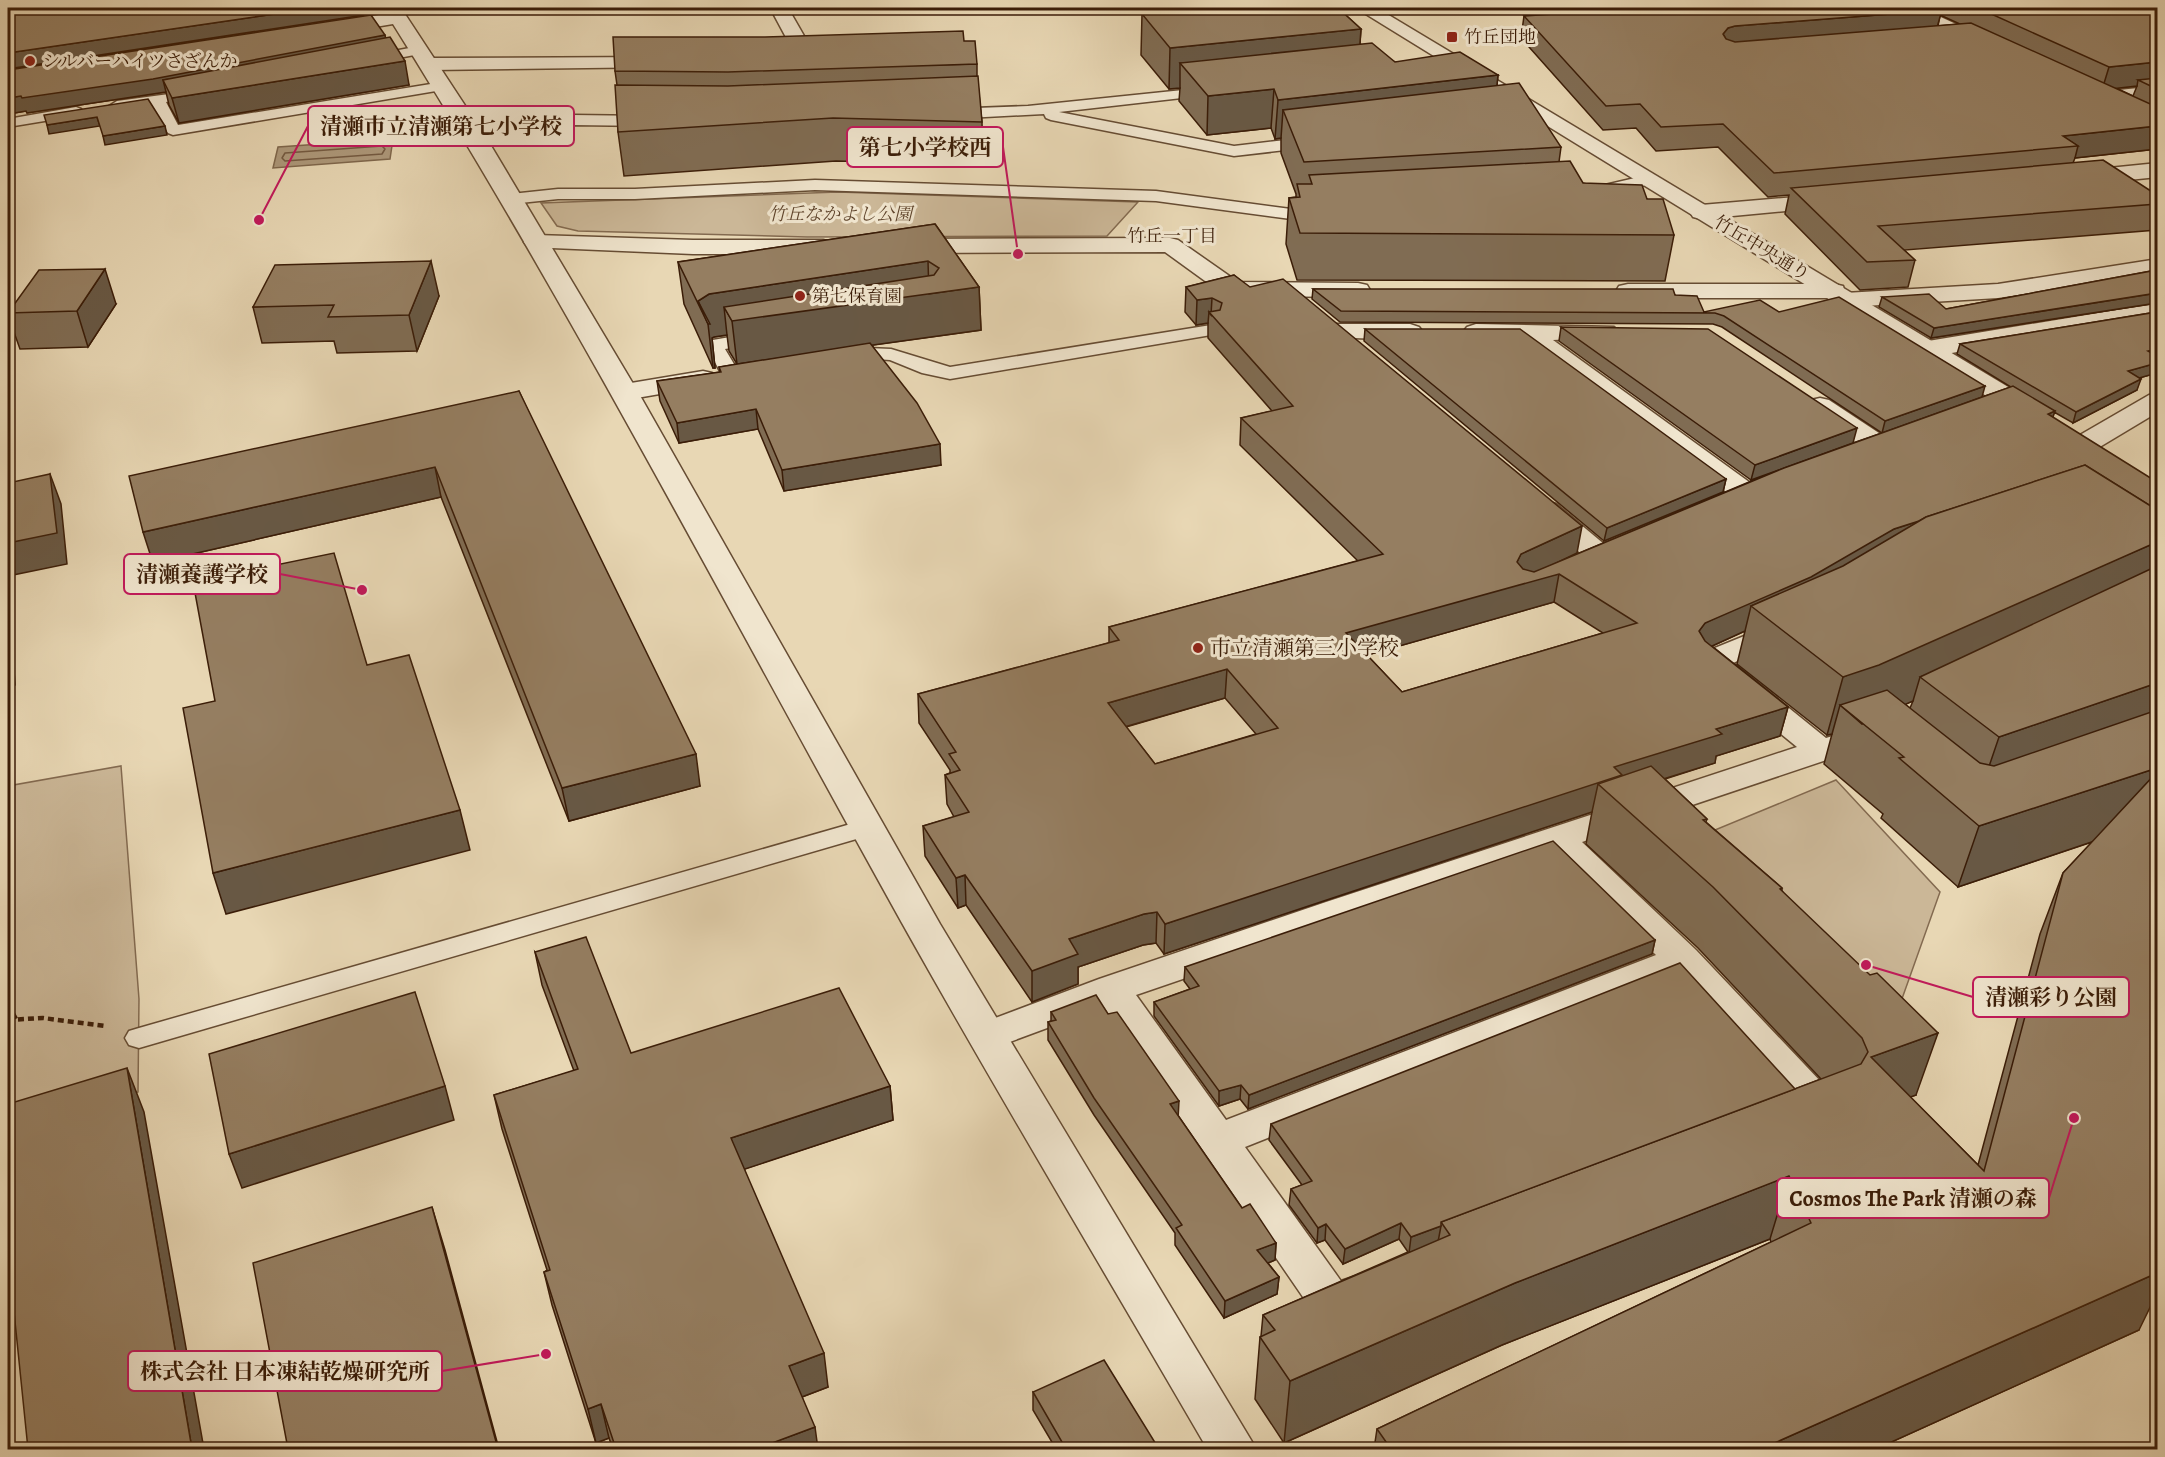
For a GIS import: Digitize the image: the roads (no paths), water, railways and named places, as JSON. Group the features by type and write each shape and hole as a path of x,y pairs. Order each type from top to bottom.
{"street":[{"path":"773,62 809,62 783,15 786,8"},
{"name":"竹丘中央通り","path":"1365,8 1449,67 1542,115 2076,440 2157,401"},
{"path":"1907,8 2001,52"},
{"path":"315,31 395,13 431,67 625,392 868,827 988,1036 1234,1449"},
{"path":"1933,40 1968,37"},
{"path":"431,67 679,63"},
{"path":"2138,117 2091,95 2157,92"},
{"path":"2056,181 2157,170"},
{"path":"1701,212 1850,200"},
{"path":"536,242 693,247 848,247"},
{"path":"884,247 1170,245 1232,289 1379,290"},
{"path":"1606,291 1840,296 1998,291 2157,266"},
{"path":"1283,290 1361,355"},
{"path":"1928,349 2153,311 2157,314"},
{"path":"1525,331 1757,489 1715,507"},
{"path":"1334,332 1633,333"},
{"path":"625,392 743,373"},
{"path":"1800,393 1889,441 1845,457"},
{"path":"1977,410 2009,399"},
{"path":"1527,493 1611,550 1570,569"},
{"path":"1806,619 1711,661 1821,750"},
{"path":"988,1036 1112,989 1339,911 1558,840 1821,750 1888,734"},
{"path":"1558,840 1683,959 1826,1113 1782,1130"},
{"path":"1219,1140 1683,959"},
{"path":"1112,989 1332,1303 1398,1278"}],"lane":[{"path":"1011,8 1133,8"},
{"path":"351,63 431,67"},
{"path":"157,100 173,130 431,67"},
{"path":"936,114 1028,111 1230,88"},
{"path":"8,123 214,89"},
{"path":"1028,111 1234,151 1329,140"},
{"path":"1519,118 1542,115"},
{"path":"476,139 573,120 664,121"},
{"path":"1579,195 1648,180"},
{"path":"511,199 558,194 635,194 826,186 1156,196 1291,214 1337,211"},
{"path":"856,356 895,355 928,370 950,373 1211,330"},
{"path":"743,373 714,345 782,334"},
{"path":"139,1038 868,827"}],"water":[{"path":"393,139 390,159 273,168 278,147"}],"place":[{"name":"竹丘団地","path":"1452,37"},
{"name":"シルバーハイツさざんか","path":"30,61"},
{"name":"清瀬市立清瀬第七小学校","path":"259,220"},
{"name":"第七小学校西","path":"1018,254"},
{"name":"第七保育園","path":"800,296"},
{"name":"清瀬養護学校","path":"362,590"},
{"name":"市立清瀬第三小学校","path":"1198,648"},
{"name":"清瀬彩り公園","path":"1866,965"},
{"name":"Cosmos The Park 清瀬の森","path":"2074,1118"},
{"name":"株式会社 日本凍結乾燥研究所","path":"546,1354"}],"district":[{"name":"竹丘一丁目","path":"1172,236"}],"park label":[{"name":"竹丘なかよし公園","path":"840,214"}]}
